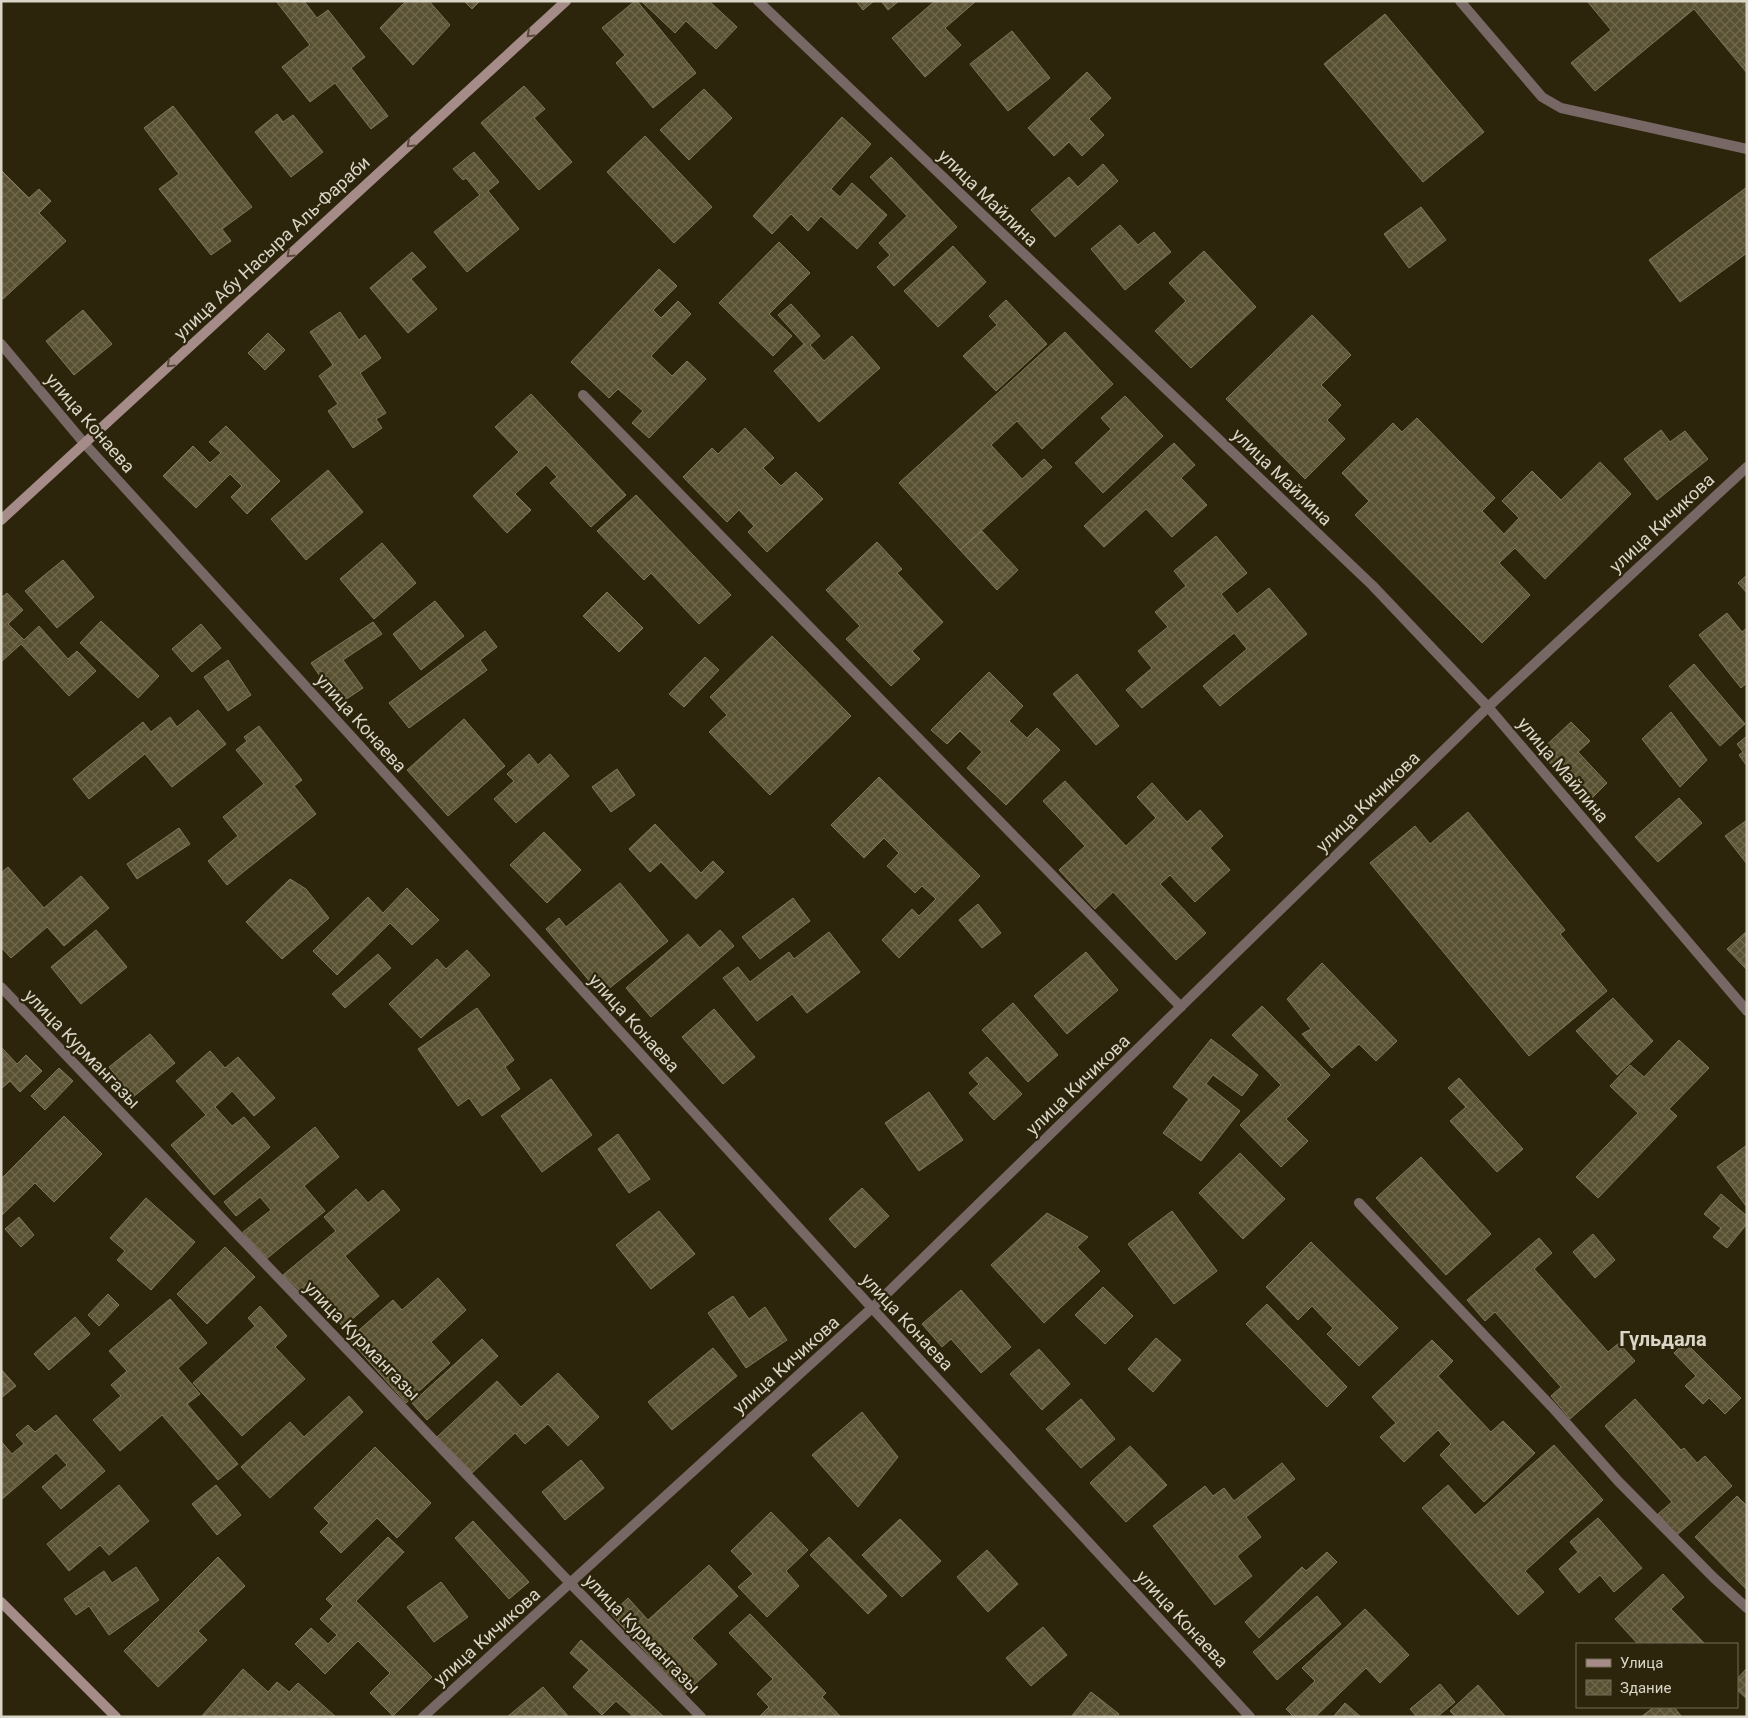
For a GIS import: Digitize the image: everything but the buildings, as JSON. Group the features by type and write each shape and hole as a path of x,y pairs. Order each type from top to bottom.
{"street":[{"name":"улица Абу Насыра Аль-Фараби","path":"1,520 566,1"},
{"name":"улица Майлина","path":"758,1 1372,585 1488,707 1747,1011"},
{"path":"1460,1 1542,97 1550,102 1568,109 1747,148"},
{"name":"улица Конаева","path":"1,344 84,443 872,1308 1250,1717"},
{"path":"583,395 1181,1007"},
{"name":"улица Кичикова","path":"423,1717 872,1308 1488,707 1747,467"},
{"name":"улица Курмангазы","path":"1,987 571,1584 701,1717"},
{"path":"1359,1203 1552,1407 1618,1481 1714,1578 1747,1608"},
{"path":"1,1602 116,1717"}],"district":[{"name":"Гүльдала","path":"1663,1339"}]}
